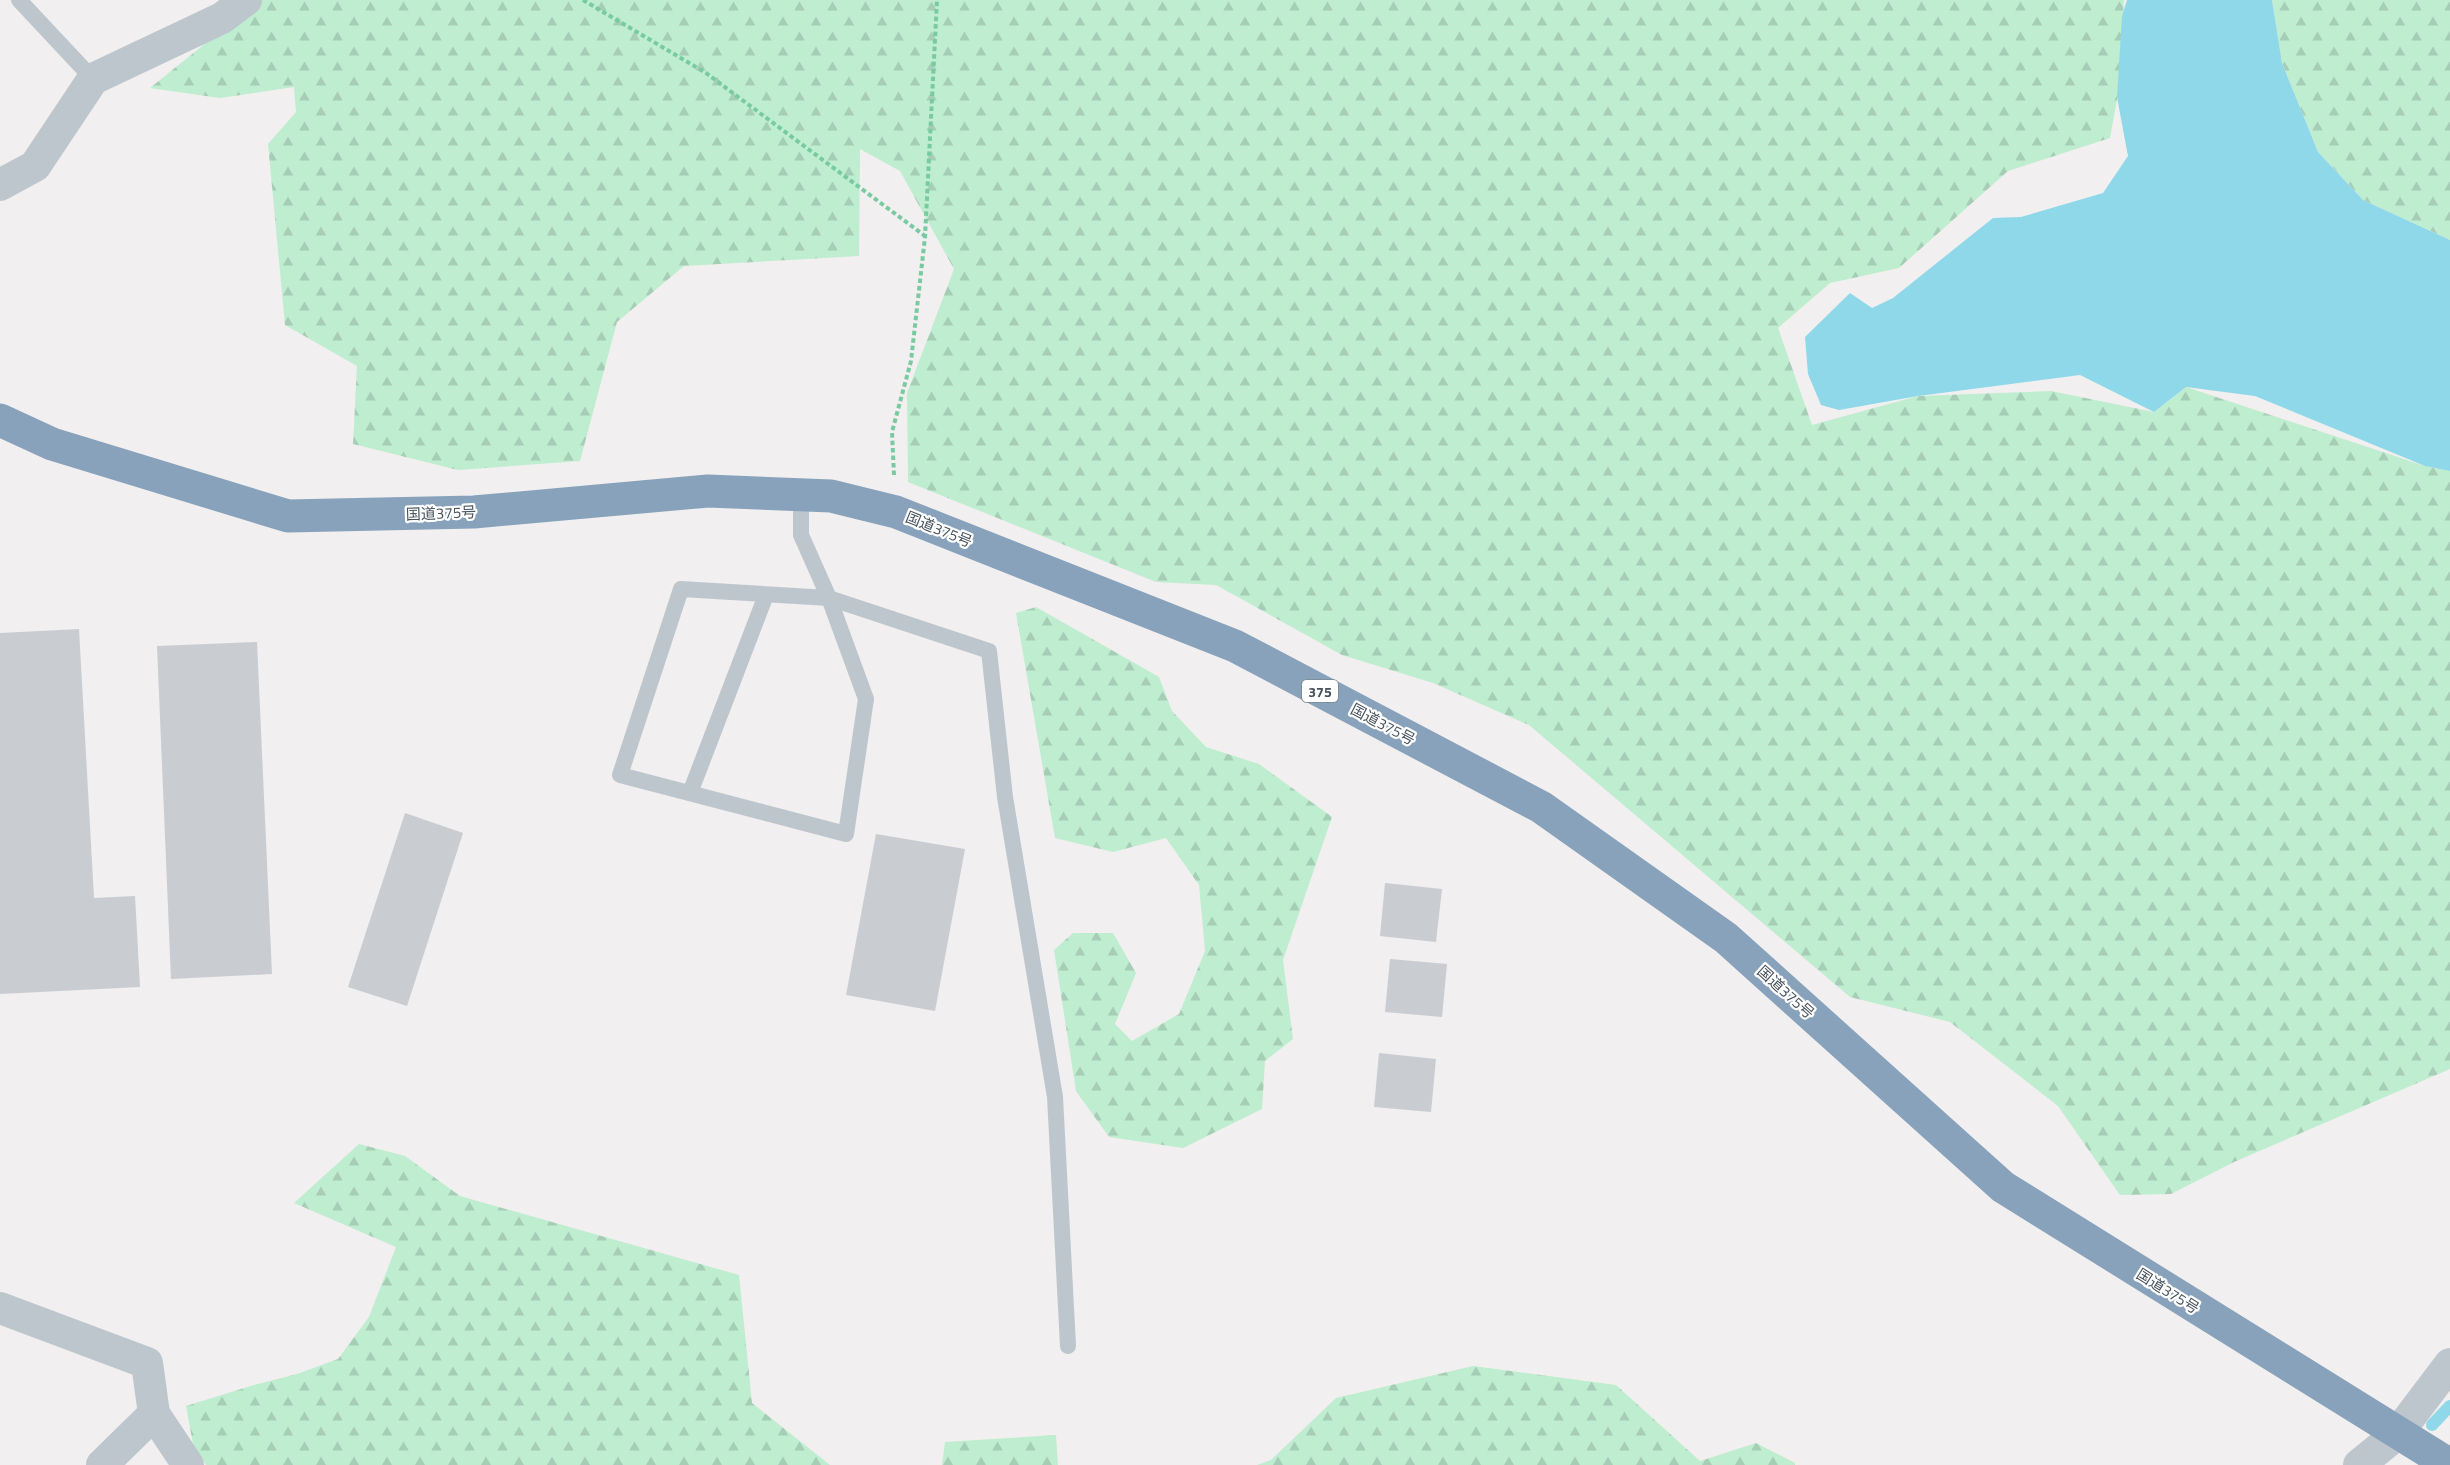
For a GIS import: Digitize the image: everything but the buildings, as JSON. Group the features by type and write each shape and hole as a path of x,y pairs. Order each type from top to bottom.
{"highway":[{"name":"国道375号","path":"0,420 52,444 288,516 474,512 708,491 831,495 896,512 1235,646 1541,807 1726,938 2003,1187 2450,1465"}],"street":[{"path":"0,184 35,166 93,79 222,18 246,0"},
{"path":"0,1308 147,1363 154,1414 188,1465"},
{"path":"2359,1465 2397,1434 2450,1364"},
{"path":"102,1465 154,1414"}],"lane":[{"path":"19,0 93,79"},
{"path":"801,494 801,535 829,598 866,699 846,834 620,775 681,589 829,598 989,651 1005,797 1055,1097 1068,1346"},
{"path":"690,793 766,595"}],"path":[{"path":"583,0 706,73 925,237"},
{"path":"896,512 892,432 911,361 925,237 937,0"}],"green space":[{"path":"259,0 2124,0 2118,94 2110,138 2008,171 1899,268 1830,283 1778,328 1812,425 1918,396 2051,391 2154,412 2186,387 2425,466 2450,471 2450,1069 2234,1162 2171,1194 2120,1195 2058,1106 1950,1022 1850,997 1529,725 1433,683 1342,655 1216,585 1156,582 908,482 907,393 954,269 900,171 860,149 859,256 684,266 617,322 580,461 458,470 353,444 357,366 285,325 268,144 296,112 294,87 220,98 150,88"},
{"path":"2272,0 2450,0 2450,240 2363,200 2318,152 2282,63"},
{"path":"1036,607 1159,677 1172,711 1206,747 1259,764 1332,817 1283,960 1293,1039 1265,1061 1262,1109 1183,1148 1109,1137 1076,1091 1054,950 1073,933 1113,933 1136,973 1115,1024 1132,1041 1179,1014 1205,951 1199,885 1166,838 1113,852 1055,838 1016,613"},
{"path":"359,1144 405,1156 460,1196 739,1275 752,1403 830,1465 206,1465 193,1444 186,1406 297,1374 338,1359 369,1317 396,1247 294,1203"},
{"path":"1473,1366 1616,1385 1700,1461 1756,1443 1795,1465 1257,1465 1271,1460 1336,1398"},
{"path":"1056,1435 1058,1465 942,1465 945,1442"}],"water":[{"path":"2127,0 2272,0 2282,63 2318,152 2363,200 2450,240 2450,471 2425,466 2255,396 2186,387 2154,412 2080,375 1918,396 1839,410 1821,405 1808,374 1805,337 1850,293 1872,308 1893,298 1993,218 2021,217 2103,193 2128,156 2117,97 2122,16"}],"waterway":[{"path":"2432,1425 2450,1406"}]}
